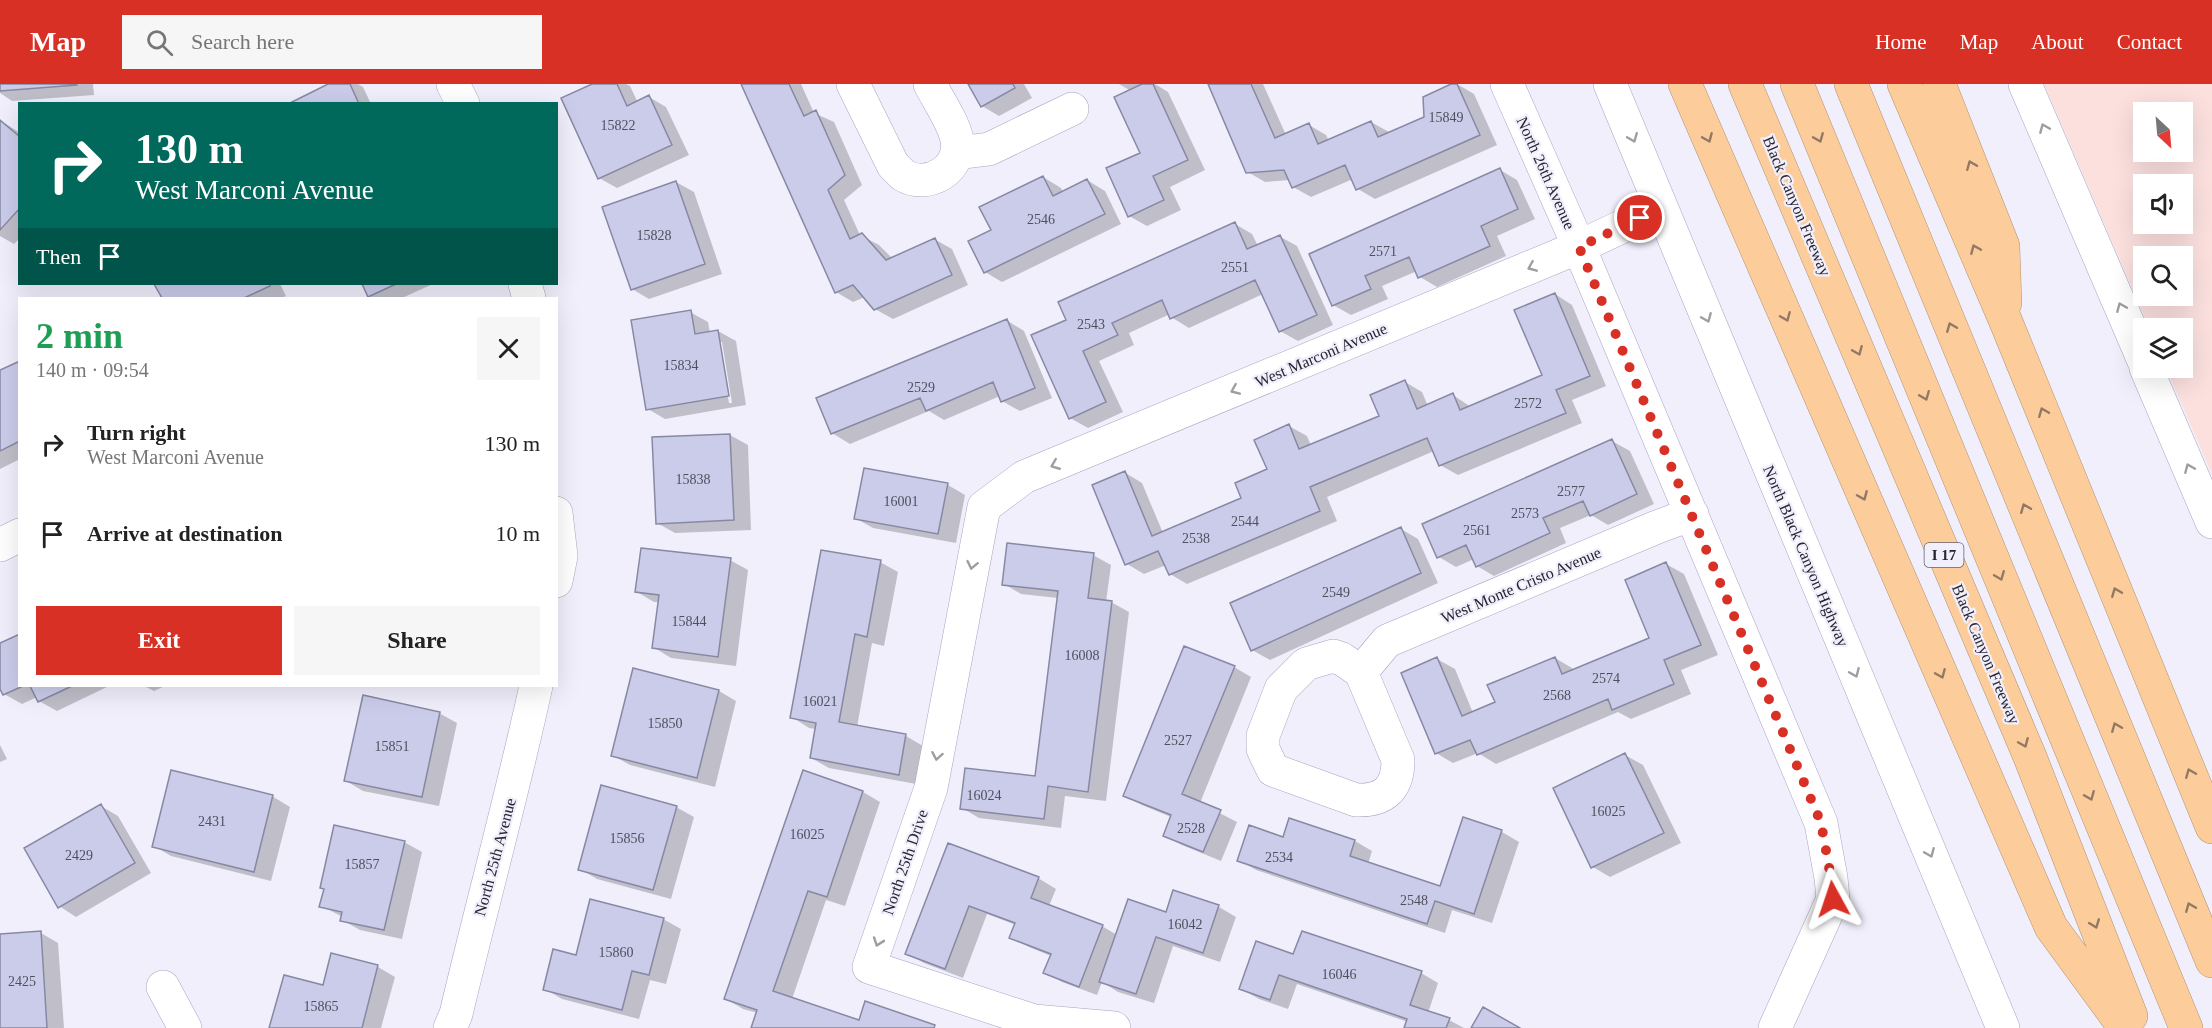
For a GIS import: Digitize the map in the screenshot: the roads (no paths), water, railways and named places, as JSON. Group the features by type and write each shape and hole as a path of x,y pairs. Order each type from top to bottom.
{"highway":[{"path":"1685,84 2051,927 2126,1028"},
{"name":"Black Canyon Freeway","path":"1745,84 2030,758 2136,1028"},
{"path":"1797,84 2186,1028"},
{"path":"1851,84 2212,961"},
{"path":"1904,84 2006,322 2212,827"},
{"path":"1939,84 2003,246 2006,322"}],"street":[{"path":"453,84 462,102"},
{"path":"853,84 893,165 903,174 915,180 929,180 942,175 951,166 957,153 955,135 930,84"},
{"name":"North 26th Avenue","path":"1508,84 1579,247 1821,823 1833,899 1775,1028"},
{"name":"North Black Canyon Highway","path":"1610,84 2003,1028"},
{"path":"2025,84 2133,335"},
{"path":"957,153 989,149 1071,109"},
{"name":"West Marconi Avenue","path":"984,507 1024,477 1579,247 1661,208"},
{"path":"2150,378 2212,522"},
{"name":"North 25th Drive","path":"984,507 931,788 869,967 1034,1021 1114,1028"},
{"name":"West Monte Cristo Avenue","path":"1361,672 1387,641 1692,514"},
{"path":"558,530 561,556 558,571"},
{"path":"0,545 18,536"},
{"path":"1333,656 1342,659 1361,672 1398,760 1398,774 1392,786 1383,796 1370,801 1356,800 1273,770 1263,749 1263,736 1281,690 1306,664 1333,656"},
{"name":"North 25th Avenue","path":"450,1028 456,1014 485,888 518,768 536,687"},
{"path":"164,987 185,1028"}]}
